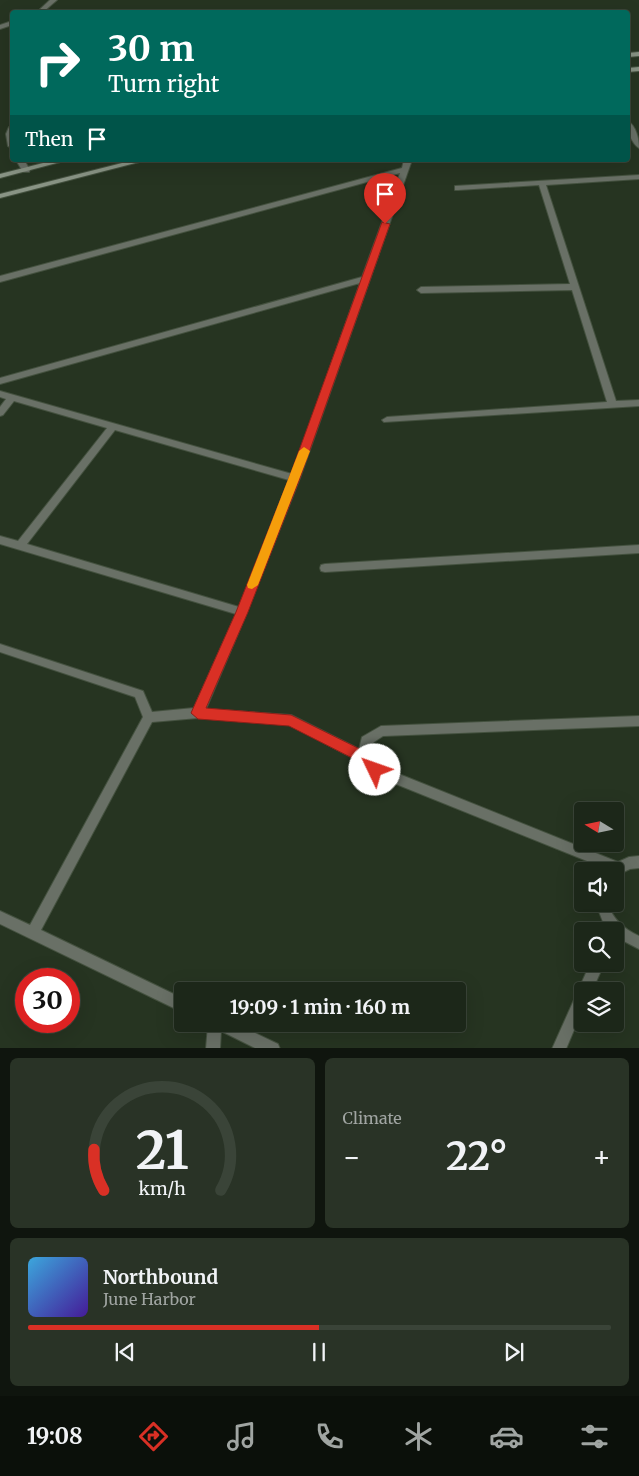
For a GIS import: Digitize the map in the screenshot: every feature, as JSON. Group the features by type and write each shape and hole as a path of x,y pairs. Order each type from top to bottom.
{"street":[{"path":"42,10 54,0"},
{"path":"630,127 639,146"},
{"path":"21,162 26,170"},
{"path":"0,176 56,162"},
{"path":"0,196 135,162"},
{"path":"0,279 407,165"},
{"path":"198,713 242,612 295,478 407,165"},
{"path":"458,188 639,177"},
{"path":"542,183 613,405"},
{"path":"0,381 366,279"},
{"path":"421,290 576,287"},
{"path":"0,394 295,478"},
{"path":"0,413 12,398"},
{"path":"387,420 639,403"},
{"path":"20,546 113,426"},
{"path":"0,540 242,612"},
{"path":"326,568 639,549"},
{"path":"0,648 139,694 149,717"},
{"path":"149,717 198,713 291,720 363,757 375,770 597,862"},
{"path":"33,933 149,717"},
{"path":"363,757 366,741 382,731 639,721"},
{"path":"624,864 629,862 639,862"},
{"path":"0,918 174,1001"},
{"path":"624,936 639,943"},
{"path":"559,1048 574,1014"},
{"path":"213,1048 214,1032"},
{"path":"239,1032 273,1048"}],"slow traffic":[{"path":"252,585 304,451"}],"route":[{"path":"375,770 363,757 291,720 198,713 242,612 295,478 385,224"}]}
